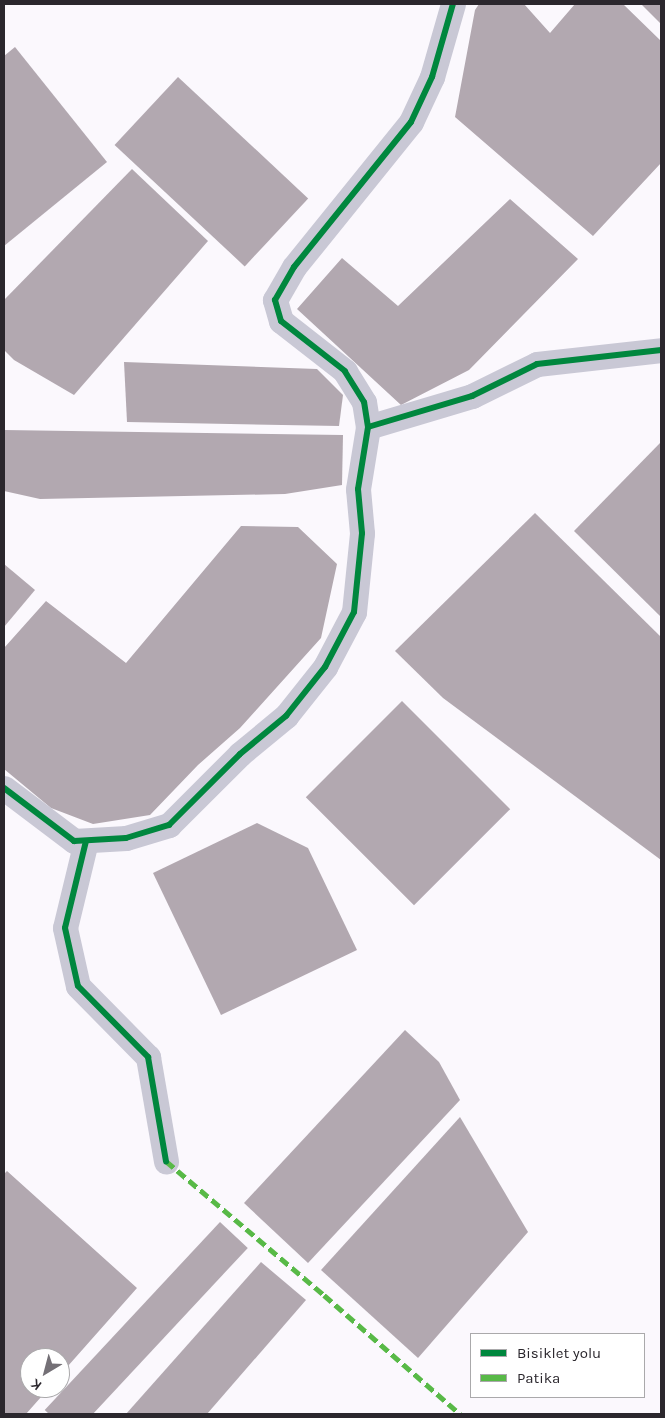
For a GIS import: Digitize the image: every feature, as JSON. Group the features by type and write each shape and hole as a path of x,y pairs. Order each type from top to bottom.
{"street":[{"path":"4,788 74,841 126,838 169,825 240,754 286,716 325,667 354,612 362,533 358,489 368,427 364,402 345,371 281,321 275,300 294,267 412,122 432,77 453,4"},
{"path":"368,427 472,396 537,364 661,350"},
{"path":"86,841 65,928 78,986 148,1057 166,1161"}],"building":[{"path":"479,4 524,4 550,33 575,4 623,4 661,41 661,163 593,236 455,117 475,10"},
{"path":"641,4 661,4 661,24"},
{"path":"15,47 107,162 4,246 4,56"},
{"path":"178,77 308,198 245,266 115,145"},
{"path":"132,169 208,241 74,395 14,360 4,350 4,300"},
{"path":"510,199 578,259 469,370 401,405 297,309 342,258 398,306"},
{"path":"124,362 317,369 343,395 339,426 127,422"},
{"path":"4,430 343,435 342,485 285,494 40,499 4,491"},
{"path":"661,442 661,617 574,531"},
{"path":"535,513 661,637 661,860 443,698 395,651"},
{"path":"241,526 298,527 337,564 321,638 240,728 198,765 150,815 93,824 51,808 4,769 4,648 46,601 126,663"},
{"path":"4,564 35,590 4,627"},
{"path":"402,701 510,809 414,905 306,797"},
{"path":"257,823 308,848 357,950 221,1015 153,873"},
{"path":"405,1030 439,1062 460,1100 308,1263 244,1203"},
{"path":"460,1117 528,1232 418,1358 321,1270"},
{"path":"7,1171 137,1288 70,1364 70,1348 20,1348 20,1398 40,1398 26,1414 4,1414 4,1174"},
{"path":"220,1222 248,1248 93,1414 49,1414 45,1410 56,1398 70,1398 70,1383"},
{"path":"261,1262 306,1300 207,1414 126,1414"}],"marked path":[{"path":"166,1161 460,1414"}],"cycle path":[{"path":"4,788 74,841 126,838 169,825 240,754 286,716 325,667 354,612 362,533 358,489 368,427 364,402 345,371 281,321 275,300 294,267 411,122 432,77 453,4"},
{"path":"368,427 472,396 537,364 661,350"},
{"path":"86,841 65,928 78,986 148,1057 166,1161"}]}
